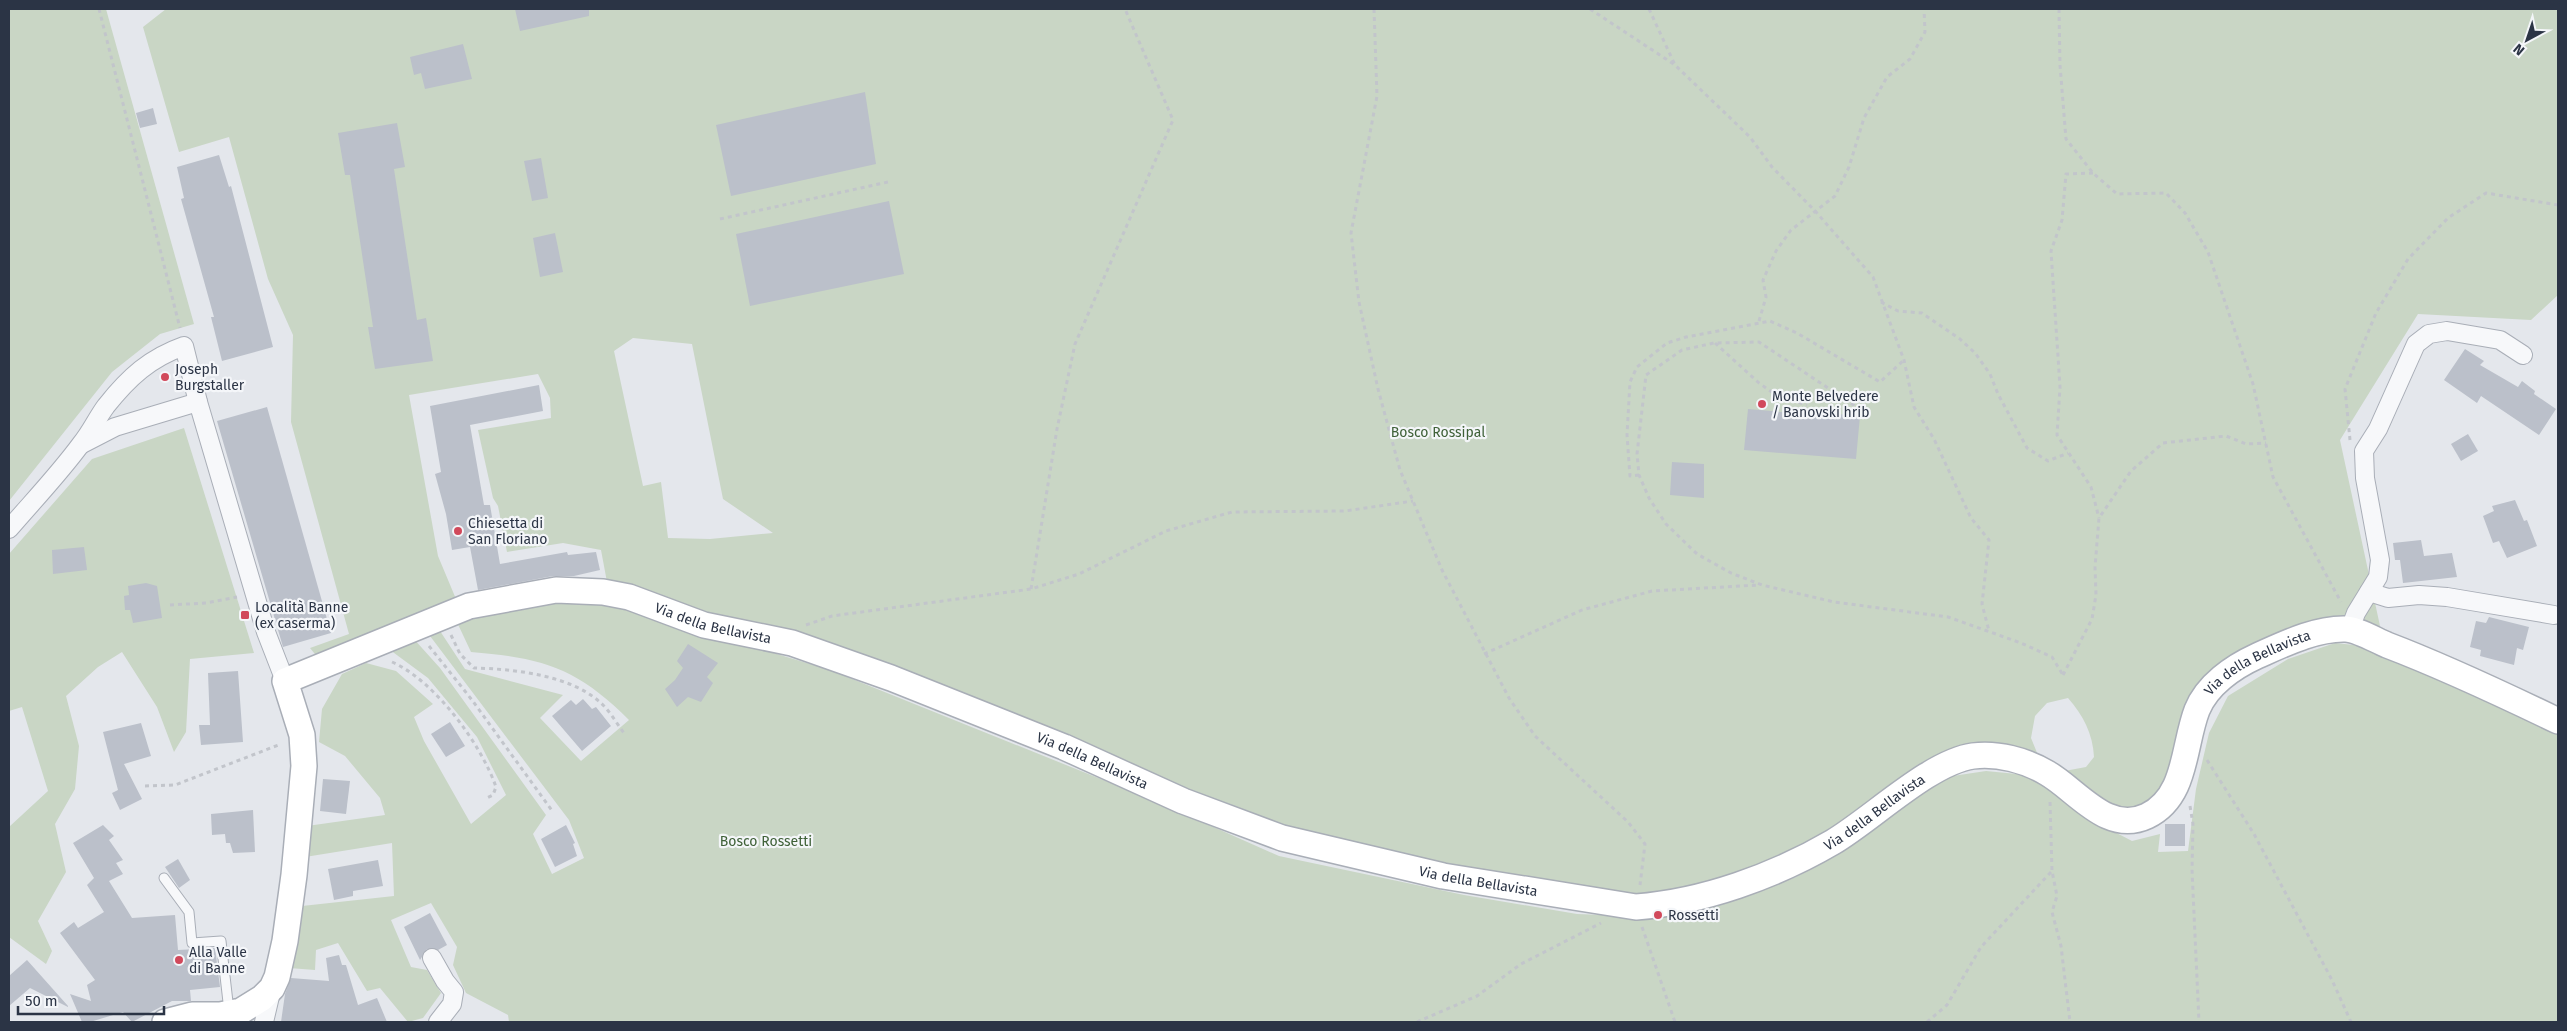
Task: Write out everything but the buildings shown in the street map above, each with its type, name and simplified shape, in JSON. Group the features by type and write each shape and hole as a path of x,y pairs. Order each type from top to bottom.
{"street":[{"path":"2350,629 2368,592 2378,577 2380,560 2365,478 2364,451 2378,429 2416,344 2429,334 2447,331 2500,340 2523,355"},
{"path":"9,529 81,444 106,406 118,393 161,354 184,346 198,402 266,632 285,681 302,735 304,766 294,876 285,942 264,1022"},
{"path":"118,393 117,413 123,425"},
{"path":"81,444 123,425 198,402"},
{"name":"Via della Bellavista","path":"285,681 469,606 556,590 579,590 629,597 704,625 792,643 891,678 1064,747 1192,804 1282,838 1443,876 1636,907 1664,905 1701,895 1749,880 1799,861 1835,841 1931,773 1954,760 1975,756 2003,757 2030,763 2050,774 2098,811 2125,821 2148,815 2167,802 2178,780 2198,708 2205,695 2220,679 2246,661 2272,649 2317,633 2350,629 2433,663 2558,721"},
{"path":"2368,592 2388,598 2419,595 2447,597 2554,615"},
{"path":"432,958 445,981 454,992 452,1004 438,1022"},
{"path":"165,1022 192,1015 229,1019 252,1006 272,988"}],"lane":[{"path":"164,878 189,912 192,943 221,941 229,1019"}],"path":[{"path":"100,9 184,346"},
{"path":"1031,589 1057,429 1075,344 1173,120 1125,9"},
{"path":"1374,9 1377,96 1351,233 1359,302 1378,389 1400,470 1442,570 1484,654 1535,736 1628,822 1645,844 1644,869 1636,907 1674,1022"},
{"path":"1590,9 1675,65 1726,112 1750,137 1772,167 1816,212 1873,276 1904,360 1914,406 1934,439 1971,518 1989,540 1982,604 1989,631"},
{"path":"1650,9 1675,65"},
{"path":"1759,322 1766,297 1763,280 1776,251 1791,230 1835,196 1848,167 1864,118 1887,77 1910,59 1925,32 1924,9"},
{"path":"2059,9 2060,66 2066,139 2093,173 2117,194 2166,193 2185,213 2208,252 2253,384 2273,477 2340,602 2350,629"},
{"path":"1861,410 1759,342 1714,343 1682,350 1646,375 1637,454 1640,475 1648,498 1666,524 1697,554 1731,573 1762,585 1834,602 1948,617 1989,631 2052,657 2063,675 2092,620 2099,518 2091,487 2057,435 2060,379 2051,251 2062,220 2066,174 2093,173"},
{"path":"720,219 888,182"},
{"path":"2350,444 2344,389 2376,314 2408,259 2448,218 2486,192 2558,205"},
{"path":"1881,302 1898,310 1922,313 1960,339 1975,353 1990,374 1998,394 2027,448 2048,461 2068,453"},
{"path":"1640,475 1630,476 1627,452 1630,382 1637,367 1667,343 1686,336 1770,321 1784,326 1880,382 1904,360"},
{"path":"1714,343 1759,383 1776,395 1807,405"},
{"path":"2099,518 2131,471 2163,443 2226,436 2246,444 2266,443"},
{"path":"804,625 832,616 1031,589 1079,574 1166,531 1232,512 1345,511 1413,501"},
{"path":"1484,654 1582,610 1652,591 1762,585"},
{"path":"170,605 206,603 231,599 254,591"},
{"path":"442,617 460,654 474,668 524,671 583,690 603,705 624,733"},
{"path":"414,628 472,700 554,812"},
{"path":"390,660 403,667 423,683 452,713 466,732 492,776 496,787 493,795 486,799"},
{"path":"145,786 175,785 302,735"},
{"path":"2185,755 2205,756 2222,781 2297,914 2332,980 2351,1022"},
{"path":"2050,774 2052,871 2057,896 2052,912 2061,946 2070,1022"},
{"path":"2178,780 2190,803 2193,824 2192,870 2199,1022"},
{"path":"1927,1022 1947,1005 1981,947 2052,871"},
{"path":"1417,1022 1477,996 1521,964 1604,922"}],"green space":[{"path":"9,9 106,9 194,324 160,334 112,372 9,501"},
{"name":"Bosco Rossipal","path":"166,9 2558,9 2558,295 2531,320 2418,314 2340,440 2380,626 2340,620 2221,666 2160,798 2140,810 2114,810 2059,772 2086,767 2094,757 2092,740 2086,725 2068,698 2047,703 2035,716 2031,738 2040,760 1986,746 1814,841 1749,870 1683,889 1625,896 1452,866 1292,834 1000,709 808,635 736,622 607,582 601,550 563,543 507,552 498,506 493,498 478,430 551,418 550,398 538,374 409,395 438,556 456,599 319,659 310,648 349,634 291,422 293,335 268,279 229,137 179,152 143,27","holes":["633,338 692,344 723,499 773,533 710,539 668,538 661,482 643,486 614,351"]},
{"path":"184,428 254,653 190,659 186,732 174,752 157,707 122,652 98,667 66,696 79,746 75,789 55,824 66,872 38,921 52,951 46,964 9,937 9,827 48,791 22,707 9,711 9,554 92,459"},
{"name":"Bosco Rossetti","path":"552,598 616,598 754,647 830,670 1153,800 1279,856 1464,895 1577,914 1629,916 1734,900 1796,877 1849,847 1907,802 1946,777 1986,771 2027,775 2047,782 2107,828 2132,841 2160,834 2158,852 2188,851 2196,789 2209,733 2228,696 2288,659 2335,643 2373,647 2558,729 2558,1022 509,1022 508,1015 466,993 453,965 457,947 431,903 391,920 411,967 427,970 441,993 423,1018 408,1022 380,988 367,991 338,943 316,950 315,970 289,968 302,906 394,896 392,843 305,857 307,826 385,815 380,798 345,756 319,742 322,709 342,674 366,663 396,671 433,704 414,717 424,741 471,824 506,795 477,737 428,678 386,647 413,638 440,668 546,815 533,834 552,874 584,858 569,820 427,632 440,631 465,669 563,695 540,718 581,761 629,720 592,688 558,669 539,662 519,658 471,652 455,618"}],"place":[{"name":"Joseph Burgstaller","path":"165,377"},
{"name":"Monte Belvedere / Banovski hrib","path":"1762,404"},
{"name":"Chiesetta di San Floriano","path":"458,531"},
{"name":"Località Banne (ex caserma)","path":"245,615"},
{"name":"Rossetti","path":"1658,915"},
{"name":"Alla Valle di Banne","path":"179,960"}]}
